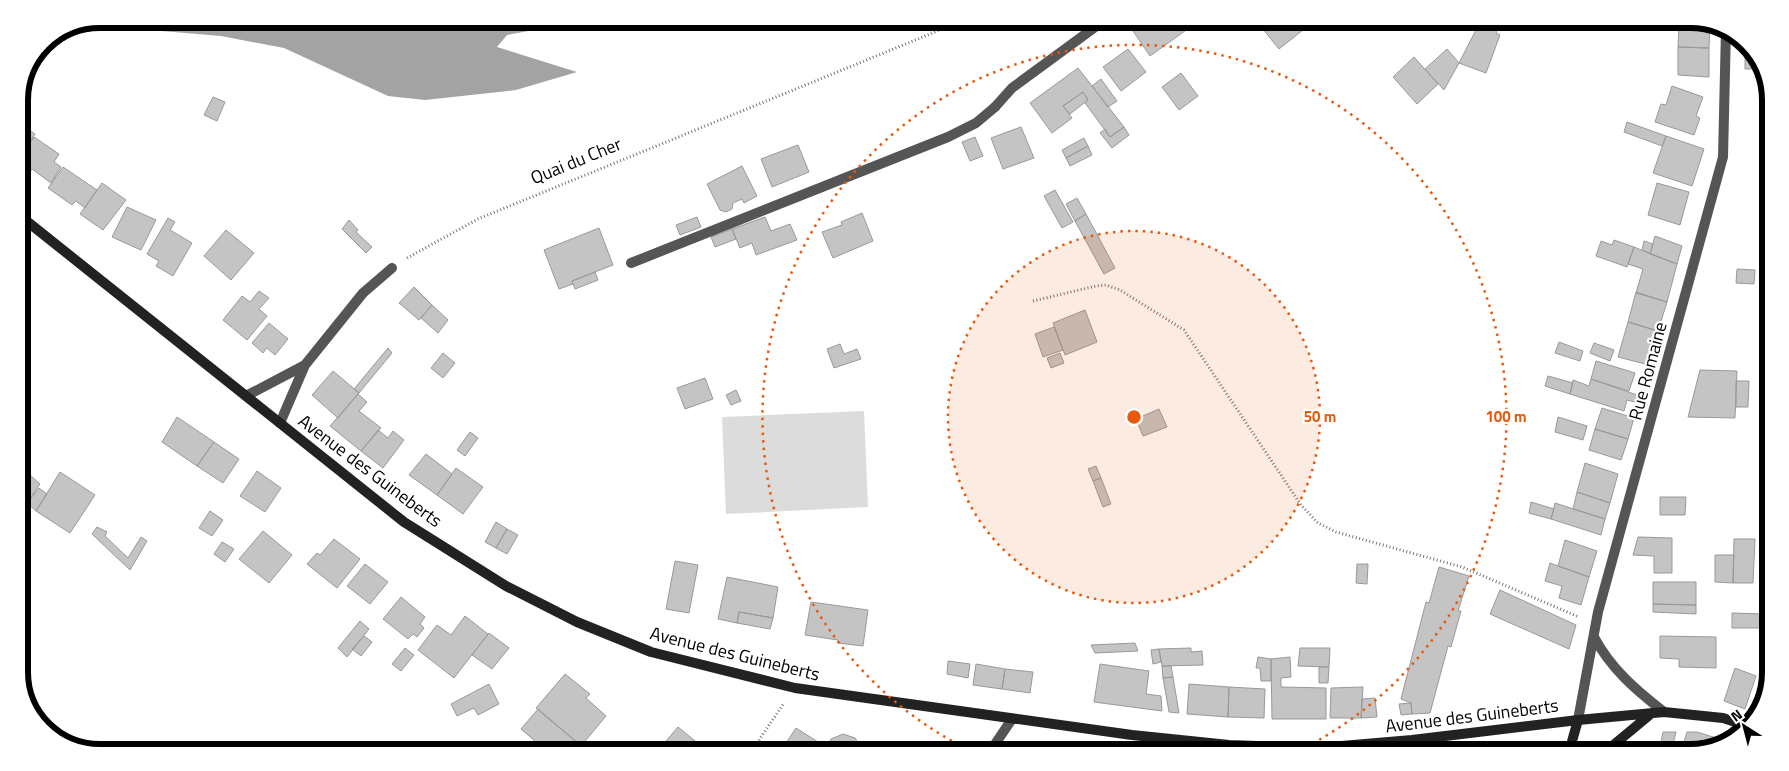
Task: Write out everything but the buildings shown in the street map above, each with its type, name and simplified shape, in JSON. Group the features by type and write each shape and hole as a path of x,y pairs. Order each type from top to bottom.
{"street":[{"path":"631,263 948,137 976,122 996,107 1012,88 1095,27"},
{"name":"Rue Romaine","path":"1578,720 1596,624 1723,157 1726,37"},
{"name":"Avenue des Guineberts","path":"28,222 404,522 506,586 577,622 651,652 795,688 1132,735 1219,744"},
{"path":"280,423 305,365 363,293 392,268"},
{"path":"246,396 305,365"},
{"path":"1594,637 1604,657 1620,675 1664,712"},
{"name":"Avenue des Guineberts","path":"1365,744 1664,712 1723,718 1740,723"},
{"path":"1615,744 1652,713"},
{"path":"995,744 1012,719"},
{"path":"1571,744 1578,720"},
{"path":"1412,740 1430,744"}],"path":[{"name":"Quai du Cher","path":"392,268 416,252 478,219 947,27"},
{"path":"1033,301 1096,286 1106,285 1120,290 1184,330 1301,505 1318,523 1336,532 1462,567 1596,624"},
{"path":"756,744 779,711"}],"shaded area":[{"path":"114,27 542,27 507,35 497,47 577,72 516,90 425,100 388,96 284,48 221,36"},
{"path":"864,411 868,507 726,514 722,417"}]}
